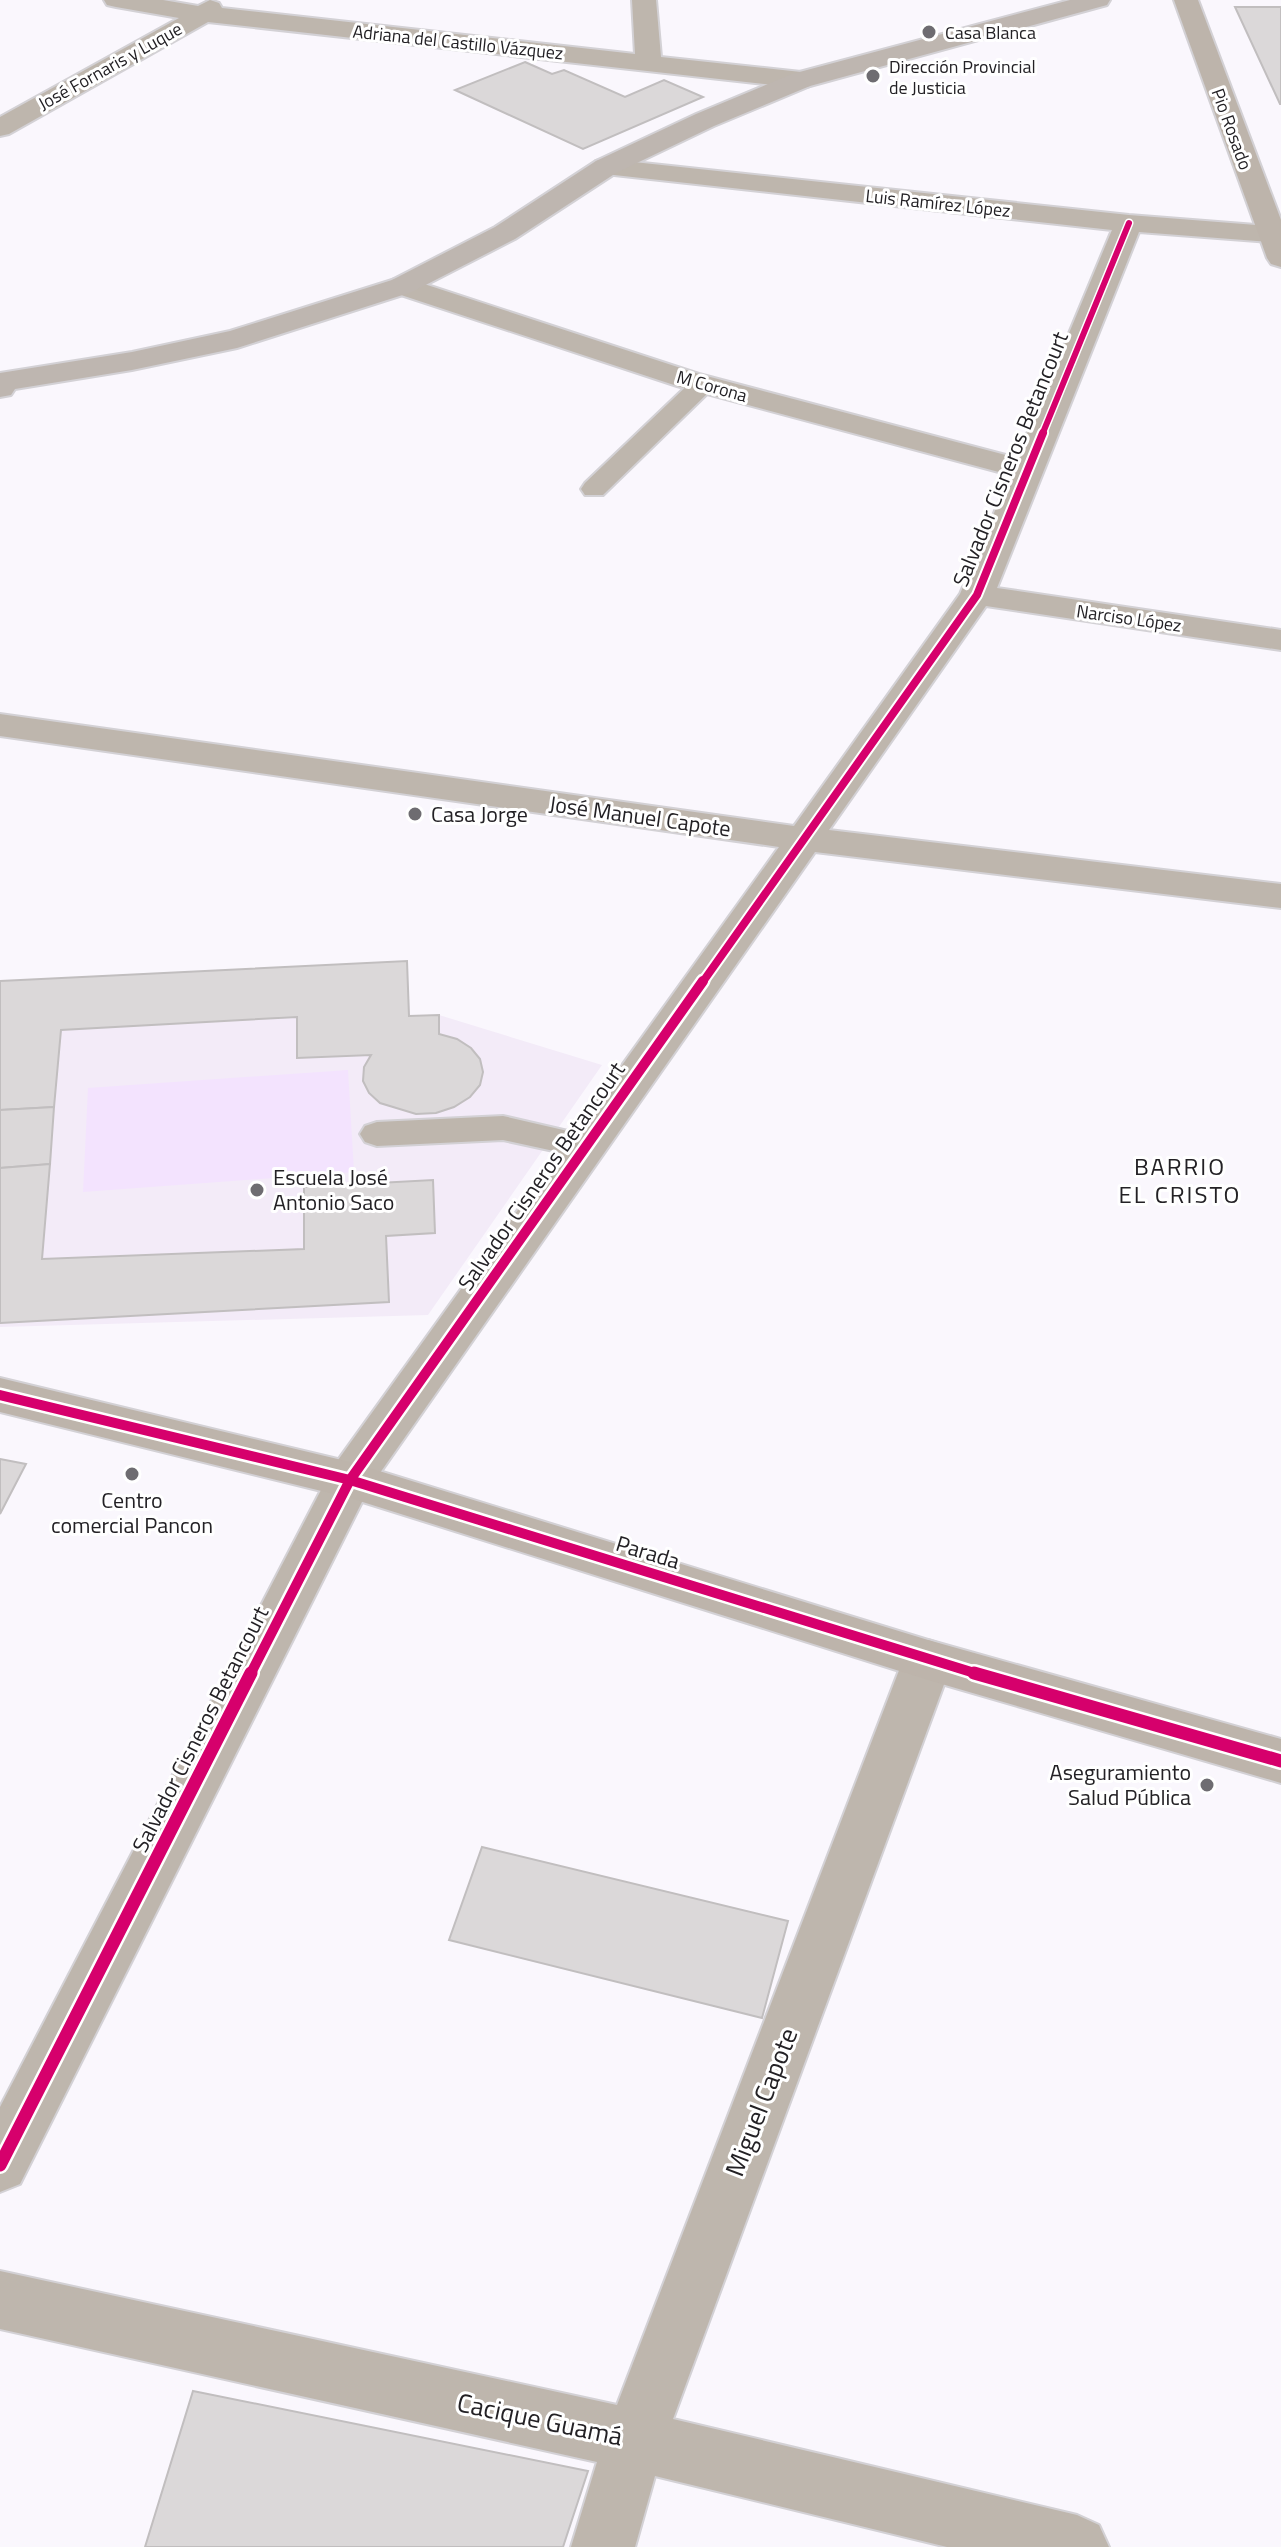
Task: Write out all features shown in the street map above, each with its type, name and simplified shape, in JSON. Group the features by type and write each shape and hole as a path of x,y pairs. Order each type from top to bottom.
{"main road":[{"path":"0,384 237,339 402,286 505,233 606,167 705,120 801,80 1098,0"}],"street":[{"name":"Adriana del Castillo Vázquez","path":"116,0 211,7 801,80"},
{"path":"644,0 648,62"},
{"name":"Pio Rosado","path":"1186,0 1275,245"},
{"name":"José Fornaris y Luque","path":"0,128 211,7"},
{"name":"Luis Ramírez López","path":"606,167 1129,223 1275,245"},
{"name":"Salvador Cisneros Betancourt","path":"0,2165 350,1480 977,595 1129,223"},
{"name":"M Corona","path":"402,286 703,384 1027,470"},
{"name":"Narciso López","path":"977,595 1281,640"},
{"name":"José Manuel Capote","path":"0,725 805,839 1281,896"},
{"name":"Parada","path":"0,1395 350,1480 928,1660 1281,1761"},
{"name":"Miguel Capote","path":"603,2547 634,2440 928,1660"},
{"name":"Cacique Guamá","path":"0,2300 634,2440 1077,2547"}],"lane":[{"path":"594,489 703,384"},
{"path":"377,1134 503,1128 586,1146"}],"shaded area":[{"name":"Escuela José Antonio Saco","path":"407,961 410,1016 439,1015 602,1065 428,1315 0,1327 0,981"},
{"path":"348,1070 354,1172 83,1192 88,1088"}],"building":[{"path":"1235,7 1281,7 1281,104 1280,104"},
{"path":"525,62 552,74 564,70 625,97 664,80 703,97 583,149 455,90"},
{"path":"407,961 409,1016 439,1015 439,1034 457,1039 480,1059 483,1072 480,1085 470,1097 454,1107 436,1113 416,1114 380,1103 369,1093 363,1081 364,1067 371,1055 297,1058 297,1017 61,1030 54,1107 0,1110 0,981"},
{"path":"54,1107 50,1164 0,1168 0,1110"},
{"path":"50,1164 42,1259 304,1249 304,1187 433,1180 435,1233 386,1236 389,1302 0,1323 0,1168"},
{"path":"0,1459 26,1464 0,1514"},
{"path":"482,1847 788,1921 762,2018 449,1940"},
{"path":"193,2391 588,2471 563,2547 145,2547"}],"cycle path":[{"path":"0,2165 350,1480 977,595 1129,223"},
{"path":"0,1395 350,1480 928,1660 1281,1761"}],"place":[{"name":"Casa Blanca","path":"929,32"},
{"name":"Dirección Provincial de Justicia","path":"873,76"},
{"name":"Casa Jorge","path":"415,814"},
{"name":"Escuela José Antonio Saco","path":"257,1190"},
{"name":"Centro comercial Pancon","path":"132,1474"},
{"name":"Aseguramiento Salud Pública","path":"1207,1785"}],"district":[{"name":"BARRIO EL CRISTO","path":"1180,1180"}]}
